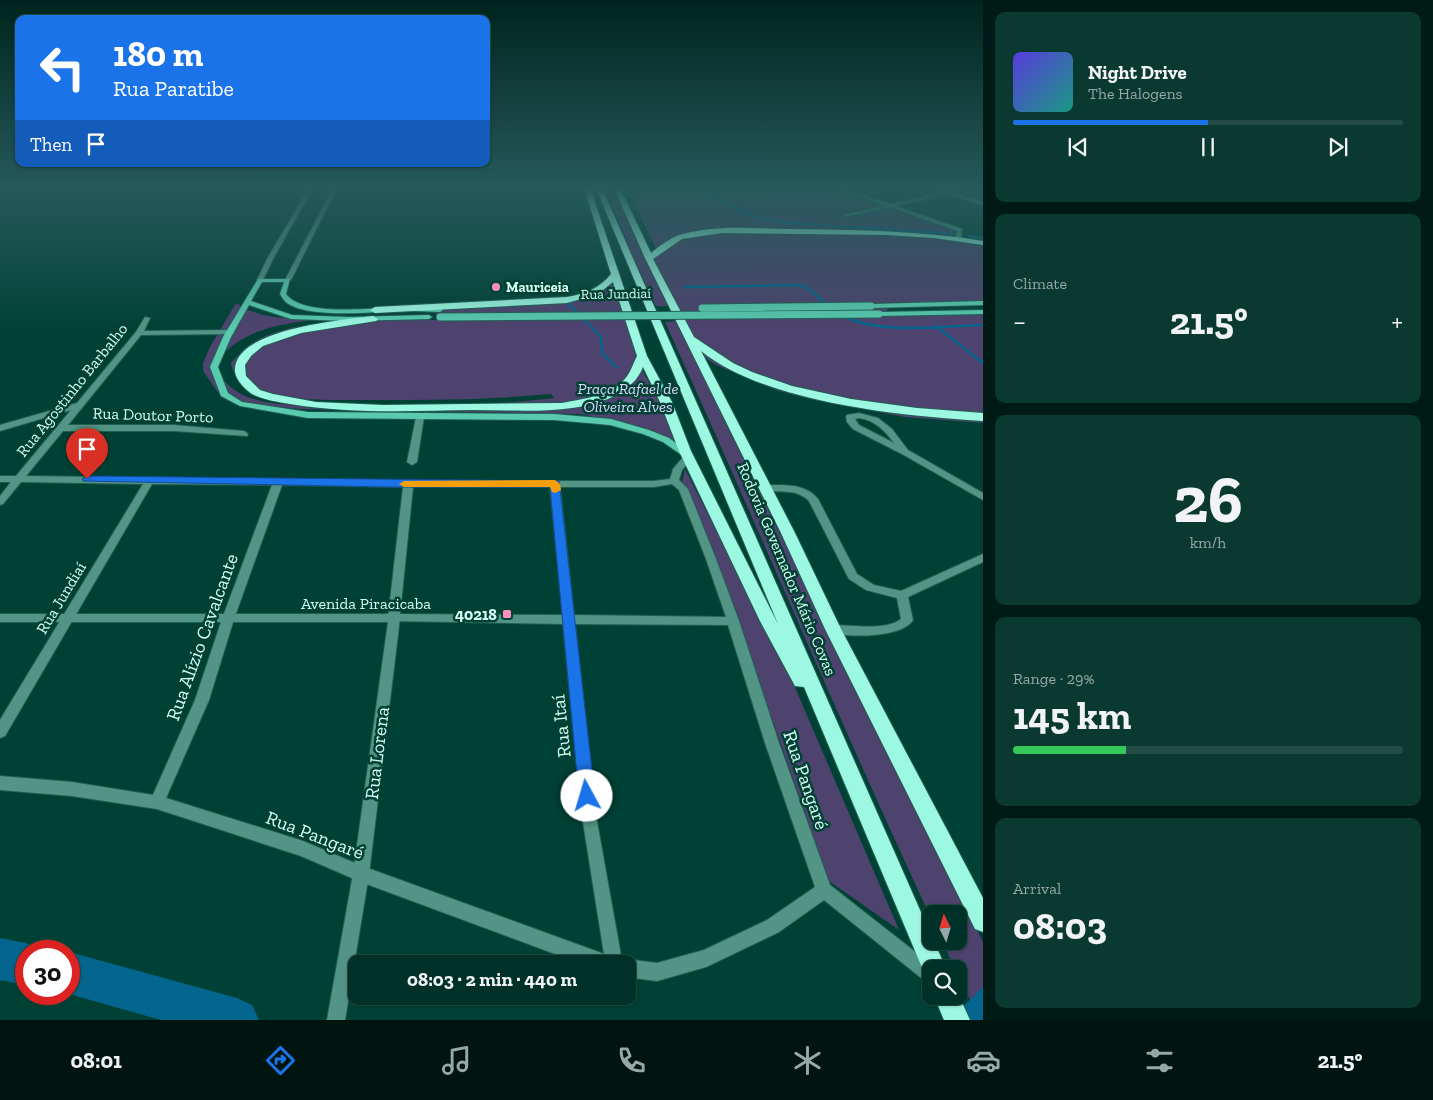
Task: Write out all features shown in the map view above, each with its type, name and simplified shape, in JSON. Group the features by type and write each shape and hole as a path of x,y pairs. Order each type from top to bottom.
{"highway":[{"path":"603,236 631,328 642,356 666,402 687,455 768,621 838,746"},
{"name":"Rodovia Governador Mário Covas","path":"619,236 930,960"},
{"name":"Rodovia Governador Mário Covas","path":"639,236 833,629 983,921"},
{"path":"649,258 677,239 693,236"},
{"path":"898,236 958,239 983,243"},
{"path":"616,274 610,283 596,292 567,300 374,314 296,331 256,348 240,364 241,377 256,392 271,398 316,405 383,408 562,406 594,400 627,384 635,373 642,356"},
{"path":"688,335 725,364 754,378 782,387 881,406 983,417"},
{"path":"950,1005 956,1020"}],"main road":[{"path":"288,280 260,280 219,352 214,367 224,394 240,404 308,415 554,417 611,422 666,440 687,455"},
{"name":"Rua Jundiaí","path":"288,280 282,292 283,297 291,303 322,310 374,314 983,303"},
{"path":"248,302 291,317 374,314"},
{"name":"Rua Jundiaí","path":"440,313 879,314 983,312"}],"street":[{"path":"260,280 283,236"},
{"name":"Rua Jundiaí","path":"288,280 311,236"},
{"name":"Rua Agostinho Barbalho","path":"0,502 139,333 147,318"},
{"path":"139,333 231,332"},
{"path":"0,428 79,405"},
{"path":"905,452 881,422 865,416 850,417 856,427 905,452 983,497"},
{"path":"412,462 420,417"},
{"name":"Rua Doutor Porto","path":"61,428 174,428 244,434"},
{"path":"0,479 408,484 654,484 674,481 678,469 687,455"},
{"name":"Rua Jundiaí","path":"0,732 149,480"},
{"name":"Rua Pangaré","path":"674,481 683,489 686,495 733,621 772,744 824,890"},
{"name":"Rua Alízio Cavalcante","path":"157,802 202,700 228,619 278,482"},
{"name":"Rua Lorena","path":"337,1016 361,874 394,618 408,484"},
{"name":"Rua Itaí","path":"555,484 589,816 612,955"},
{"path":"765,488 791,488 808,493 814,499 853,576 864,585 879,591 902,595 983,558"},
{"path":"833,629 876,630 902,626 907,620 902,595"},
{"name":"Avenida Piracicaba","path":"0,618 394,618 733,621"},
{"name":"Rua Pangaré","path":"0,782 72,789 157,802 303,849 361,874 582,955"},
{"path":"636,969 658,972 706,958 773,926 824,890 922,968"}],"green space":[{"path":"624,236 637,236 670,306 656,306"},
{"path":"650,236 677,236 656,249"},
{"path":"691,236 913,236 983,243 983,302 888,307 886,313 983,310 983,423 905,417 819,401 779,391 716,365 697,352 649,258 669,242"},
{"name":"Praça Rafael de Oliveira Alves","path":"618,280 644,344 635,356 685,451 624,423 580,414 300,409 245,403 219,394 203,371 203,363 210,347 236,303 246,309 266,316 320,319 282,325 260,331 236,343 222,356 218,363 218,371 223,379 237,391 253,399 275,404 296,405 400,406 477,404 554,398 551,394 435,400 291,398 251,389 238,378 233,371 231,363 254,342 294,327 342,321 436,320 436,306 572,300"},
{"path":"676,321 964,905 925,905 863,770 665,322"},
{"path":"685,469 794,685 899,930 829,881 740,628 682,482"},
{"path":"968,912 983,942 983,1020 979,1020 967,994 967,960 951,960 946,950 968,950"}],"water":[{"path":"983,987 983,1020 949,1020 964,1005 967,1005 967,1003"}],"waterway":[{"path":"969,236 983,238"},
{"path":"685,287 801,285 838,314 860,323 895,328 937,327"},
{"path":"568,303 601,337 602,353 616,367"},
{"path":"937,327 983,325"},
{"path":"937,327 983,363"},
{"path":"0,959 15,962"},
{"path":"80,976 237,1020"}],"slow traffic":[{"path":"404,484 555,484 555,490"}],"place":[{"name":"Mauriceia","path":"496,287"},
{"name":"40218","path":"507,614"}],"route":[{"path":"87,479 390,484 555,484 587,796"}]}
